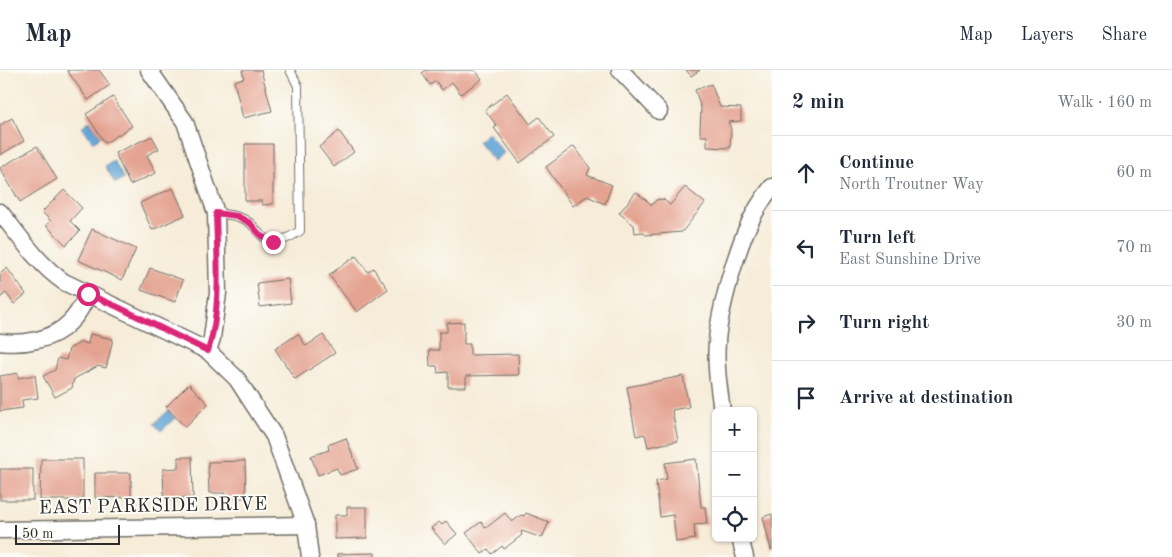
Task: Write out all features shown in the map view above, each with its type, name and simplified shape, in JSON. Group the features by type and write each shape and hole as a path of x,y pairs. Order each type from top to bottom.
{"street":[{"path":"149,70 185,122 216,213 218,292 212,338 208,351"},
{"path":"620,70 659,111"},
{"path":"721,407 717,374 717,342 720,314 745,230 754,212 772,188"},
{"path":"0,212 51,273 88,294 208,351 237,379 274,436 306,525 310,557"},
{"path":"0,342 33,341 51,335 69,324 88,294"},
{"name":"EAST PARKSIDE DRIVE","path":"0,530 306,525"},
{"path":"741,542 745,557"}],"lane":[{"path":"216,213 237,216 250,223 261,236 273,242 285,240 300,231 298,86 290,70"}],"water":[{"path":"89,121 101,136 93,142 82,127"},
{"path":"488,133 504,153 494,161 478,141"},
{"path":"114,161 124,179 115,183 105,166"},
{"path":"168,411 175,418 161,431 154,424"}],"building":[{"path":"67,70 99,70 110,85 88,100"},
{"path":"242,70 261,70 272,111 243,118 234,81 244,78"},
{"path":"426,70 475,70 482,79 461,94 452,82 442,90 436,81 430,85 422,73"},
{"path":"686,70 700,70 691,76"},
{"path":"711,84 720,107 741,108 741,121 728,122 731,129 730,148 707,147 707,136 701,136 701,108 695,90"},
{"path":"507,93 530,124 539,117 554,137 520,163 494,128 497,126 485,110"},
{"path":"113,97 132,126 105,143 86,114"},
{"path":"12,118 24,141 0,155 0,125"},
{"path":"339,131 354,152 334,167 319,147"},
{"path":"152,136 159,149 147,155 156,173 130,185 115,153"},
{"path":"245,144 273,144 273,204 262,205 262,201 245,201"},
{"path":"37,146 57,179 20,202 0,168"},
{"path":"574,146 590,168 587,175 612,185 605,204 587,196 573,206 546,167"},
{"path":"685,187 705,203 682,232 646,235 642,232 635,233 634,225 619,213 636,192 652,205 656,200 663,199 670,205"},
{"path":"173,188 185,215 152,230 140,203"},
{"path":"64,190 82,208 70,221 80,231 66,245 46,225 51,221 42,212"},
{"path":"92,229 136,249 122,280 78,260"},
{"path":"356,256 368,272 373,268 388,289 357,312 329,275"},
{"path":"7,268 26,294 14,304 6,293 0,298 0,274"},
{"path":"150,268 183,280 175,302 141,290"},
{"path":"288,279 291,303 260,307 257,283"},
{"path":"464,322 464,344 470,344 470,355 518,354 519,375 466,376 466,387 448,387 448,372 438,373 437,366 430,366 429,350 439,350 439,332 447,332 447,323"},
{"path":"90,334 113,339 106,368 98,366 74,379 72,388 55,397 43,376 55,370 58,358 66,360 69,349 81,342 88,344"},
{"path":"298,334 306,346 323,335 335,353 295,379 275,349"},
{"path":"18,373 18,378 35,375 38,398 22,400 23,408 0,411 0,376"},
{"path":"683,376 689,407 672,410 678,441 648,447 645,434 636,436 627,387"},
{"path":"189,384 208,404 185,427 166,407"},
{"path":"346,438 358,469 340,475 337,468 318,475 311,456 329,450 328,445"},
{"path":"178,457 192,457 193,498 164,498 163,469 178,468"},
{"path":"41,459 83,459 83,500 40,500"},
{"path":"696,459 701,507 705,507 707,524 694,525 695,539 676,542 673,515 660,517 656,481 667,479 665,463"},
{"path":"245,461 246,498 225,498 225,493 209,493 208,462"},
{"path":"0,469 33,469 33,500 0,500"},
{"path":"95,473 131,473 131,497 95,498"},
{"path":"347,507 367,507 367,538 335,539 335,515 347,515"},
{"path":"505,513 512,522 526,513 549,522 542,538 522,531 522,535 504,549 502,546 492,554 488,549 482,554 466,533 481,522 486,528"},
{"path":"772,514 772,550 771,550 763,517"},
{"path":"446,521 457,534 445,544 431,528 439,522 442,525"},
{"path":"375,553 375,557 337,557 337,554"}],"route":[{"path":"88,294 208,351 212,338 218,292 216,213 237,216 250,223 261,236 273,242"}]}
